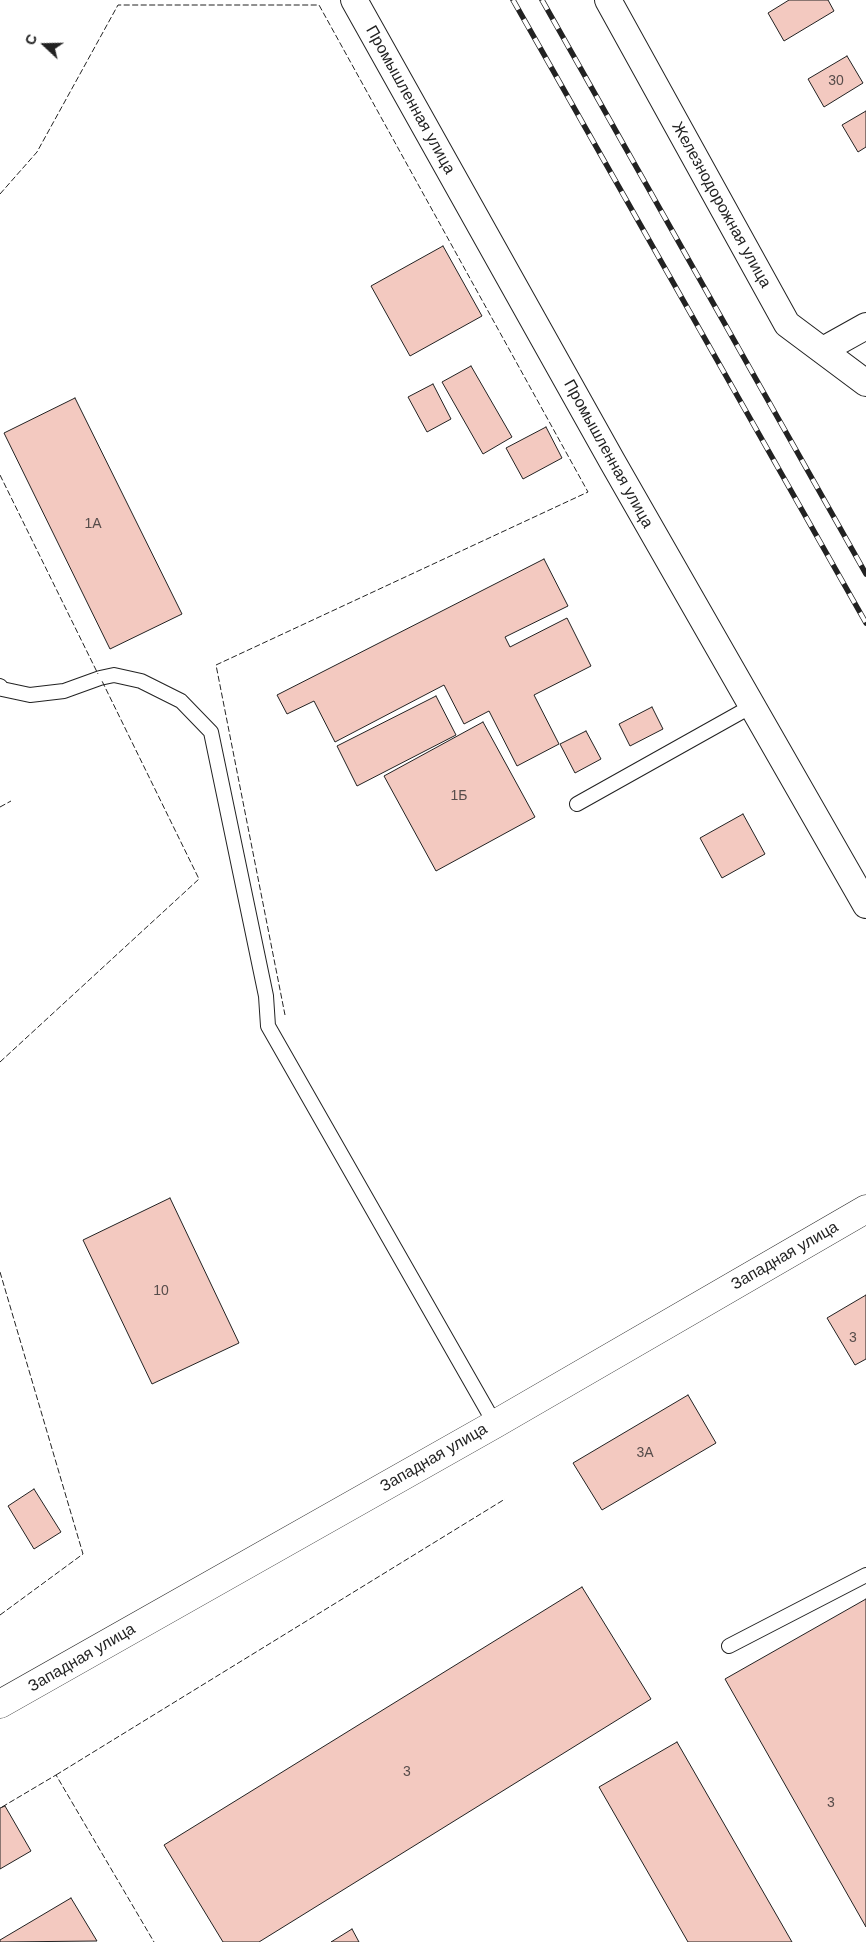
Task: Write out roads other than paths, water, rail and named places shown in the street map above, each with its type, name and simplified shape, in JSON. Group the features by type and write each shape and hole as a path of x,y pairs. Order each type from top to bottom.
{"main road":[{"name":"Западная улица","path":"0,1704 495,1424 866,1209"}],"street":[{"name":"Промышленная улица","path":"354,0 617,470 866,905"},
{"name":"Железнодорожная улица","path":"608,0 787,324 866,383"},
{"path":"823,350 866,326"}],"lane":[{"path":"0,686 2,689 30,695 64,691 114,675 141,681 181,701 212,732 266,996 268,1026 495,1424"},
{"path":"577,804 752,706"},
{"path":"729,1646 866,1575"}],"railway":[{"path":"513,0 866,623"},
{"path":"542,0 866,574"}]}
